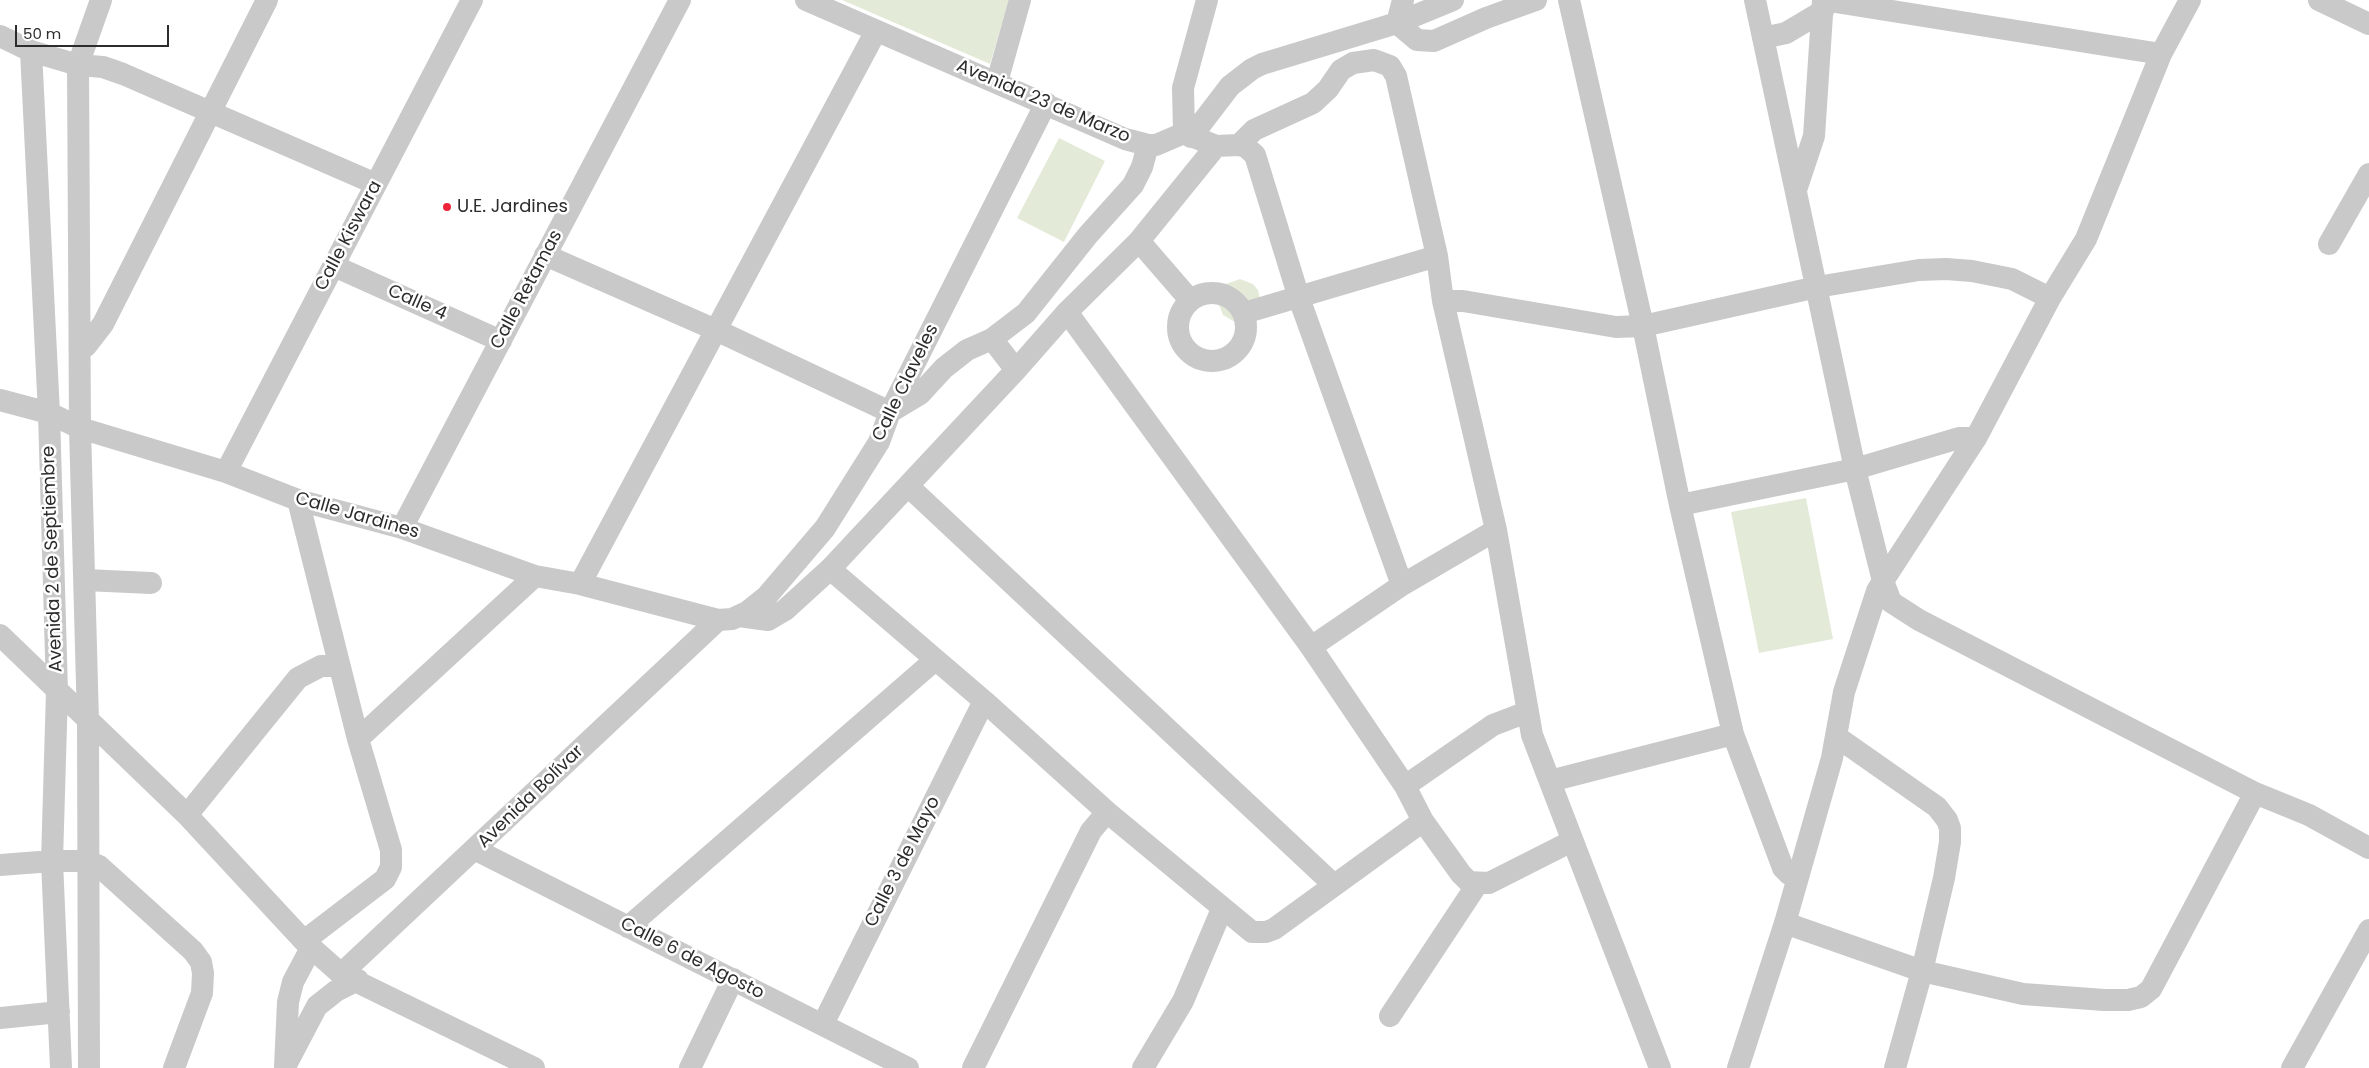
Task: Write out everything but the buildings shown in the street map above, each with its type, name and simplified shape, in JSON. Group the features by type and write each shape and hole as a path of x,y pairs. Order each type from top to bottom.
{"street":[{"path":"89,1068 88,721 80,428 78,65 101,0"},
{"path":"81,346 86,346 102,324 267,0"},
{"name":"Calle Kiswara","path":"226,472 472,0"},
{"name":"Calle Retamas","path":"402,528 680,0"},
{"name":"Avenida 23 de Marzo","path":"806,0 1125,139 1148,145 1156,145 1188,135"},
{"path":"997,82 1020,0"},
{"path":"1188,135 1183,88 1207,0"},
{"path":"1397,23 1403,0"},
{"path":"1188,135 1230,86 1252,69 1262,64 1397,23 1453,0"},
{"path":"1397,23 1417,40 1434,41 1486,18 1536,0"},
{"path":"1569,0 1643,326 1680,505 1733,734 1783,868 1797,878"},
{"path":"1755,0 1855,469 1883,581 1891,602 1919,620 2255,793 2309,815 2369,848"},
{"path":"1738,1068 1785,923 1837,737 1844,692 1877,591 1976,438 2050,298 2086,239 2161,54 2190,0"},
{"path":"2325,1 2369,24"},
{"path":"1763,38 1786,33 1823,4 2161,54"},
{"path":"1796,190 1814,136 1823,4"},
{"path":"580,584 876,31"},
{"path":"0,36 30,51 78,65 102,67 123,74 376,184"},
{"name":"Avenida 2 de Septiembre","path":"30,51 48,413 57,691 52,861 60,1068"},
{"path":"1238,145 1254,130 1313,103 1328,89 1341,70 1353,62 1374,60 1390,66 1396,76 1437,256 1443,302 1496,530 1532,735 1660,1068"},
{"name":"Calle Claveles","path":"729,618 747,612 767,596 824,528 878,442 890,412 1046,103"},
{"path":"1188,135 1216,146 1238,145 1246,147 1255,155 1299,298 1402,585"},
{"path":"545,255 716,330 890,412 920,394 944,368 967,350 992,339 1026,313 1088,235 1134,185 1142,167 1148,145"},
{"name":"Calle Jardines","path":"0,400 48,413 80,428 226,472 298,500 402,528 535,576 580,584 729,618 768,620 785,610 830,569 1016,370 1067,312 1139,241 1216,146"},
{"path":"2329,244 2369,174"},
{"path":"1139,241 1190,300"},
{"path":"1244,313 1437,256"},
{"name":"Calle 4","path":"334,266 500,340"},
{"path":"1443,302 1463,301 1616,327 1643,326 1817,287 1919,270 1946,269 1972,271 2012,279 2050,298"},
{"path":"1220,293 1230,297 1244,313 1247,323 1246,335 1242,346 1223,360 1211,362 1199,359 1189,353 1180,338 1178,320 1182,309 1190,300 1199,295 1220,293"},
{"path":"1067,312 1311,647 1405,786 1423,821 1461,874 1469,882 1489,883 1572,841"},
{"path":"992,339 1016,370"},
{"path":"1680,505 1855,469 1959,438 1976,438"},
{"path":"908,486 1334,885"},
{"path":"285,1067 288,1002 293,982 308,945 385,879 391,867 391,850 358,739 298,500"},
{"path":"1311,647 1402,585 1496,530"},
{"path":"830,569 984,701 1107,812 1222,910 1252,932 1266,932 1423,821"},
{"path":"358,739 535,576"},
{"path":"84,580 151,583"},
{"name":"Avenida Bolívar","path":"285,1067 317,1006 350,977 400,917 476,850 729,618"},
{"path":"0,635 187,815 308,945 350,977 534,1068"},
{"path":"628,927 935,660"},
{"path":"187,815 298,678 321,666 339,666"},
{"name":"Calle 3 de Mayo","path":"823,1024 984,701"},
{"path":"1405,786 1494,725 1527,712"},
{"path":"1550,781 1733,734"},
{"path":"1837,737 1937,807 1947,820 1951,835 1922,971 1895,1068"},
{"path":"1785,923 1922,971 2023,994 2104,1000 2128,1000 2142,997 2151,988 2255,793"},
{"path":"973,1068 1091,831 1107,812"},
{"name":"Calle 6 de Agosto","path":"476,850 908,1068"},
{"path":"0,865 52,861 87,861 108,872 193,951 201,962 203,973 202,993 174,1068"},
{"path":"1390,1016 1478,883"},
{"path":"1143,1068 1183,1001 1222,910"},
{"path":"2292,1068 2369,930"},
{"path":"690,1068 732,979"},
{"path":"0,1018 59,1012"}],"green space":[{"path":"842,0 1009,0 990,64"},
{"path":"1059,138 1105,161 1064,242 1017,218"},
{"path":"1240,279 1253,284 1258,290 1261,303 1242,322 1235,322 1223,315 1218,302 1221,289 1226,284"},
{"path":"1806,498 1833,639 1759,653 1731,512"}],"place":[{"name":"U.E. Jardines","path":"447,207"}]}
